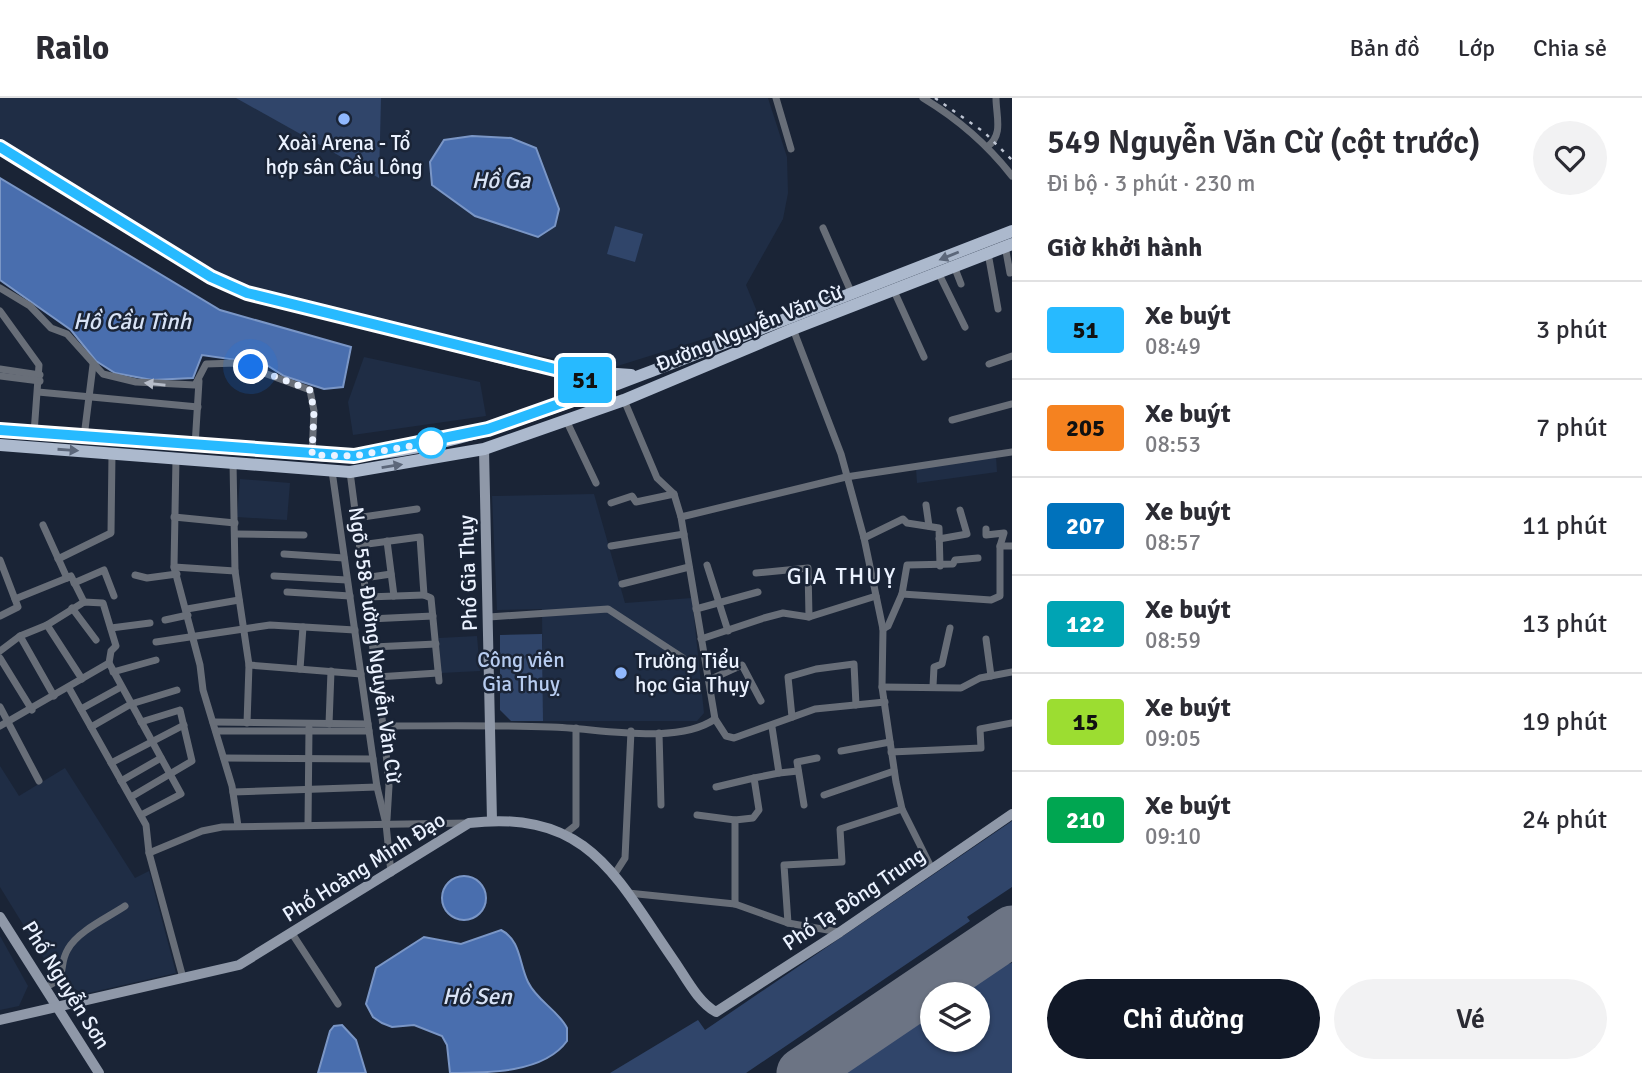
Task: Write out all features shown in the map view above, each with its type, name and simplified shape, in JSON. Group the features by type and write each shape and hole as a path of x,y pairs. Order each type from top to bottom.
{"main road":[{"name":"Đường Nguyễn Văn Cừ","path":"0,430 354,456 455,438 639,376 1012,231"},
{"name":"Đường Nguyễn Văn Cừ","path":"0,445 350,472 484,449 567,422 793,329 1008,245"},
{"path":"559,370 639,376"}],"street":[{"path":"776,98 791,149"},
{"path":"923,98 957,120 987,147 1012,176"},
{"path":"987,147 994,142 998,131 996,98"},
{"path":"0,147 211,277 247,293 559,370 604,388 618,402 657,478 674,494 681,517 715,719 726,736 734,738 772,727 815,709 885,702"},
{"path":"823,228 852,294"},
{"path":"1008,245 1010,273"},
{"path":"988,253 998,309"},
{"path":"954,266 961,284"},
{"path":"938,272 965,327"},
{"path":"0,288 30,306 51,328 67,334 103,374 136,382 186,386 195,385 206,364 237,363 310,390 314,411 312,455"},
{"path":"894,291 924,357"},
{"path":"0,311 36,358 40,378 34,433"},
{"path":"793,329 841,454 864,538 883,629 882,687 894,771 902,809 932,869"},
{"path":"989,364 1012,356"},
{"path":"84,437 93,364"},
{"path":"0,369 40,378"},
{"path":"0,376 40,378"},
{"path":"195,446 199,380"},
{"path":"38,392 198,407"},
{"path":"952,420 1012,404"},
{"path":"567,422 596,483"},
{"name":"Phố Gia Thụy","path":"484,449 492,821"},
{"path":"681,517 846,478 1012,452"},
{"path":"58,559 111,533 112,454"},
{"path":"176,458 176,570 233,792 238,826"},
{"path":"233,462 235,571 249,665 247,723"},
{"name":"Ngõ 558 Đường Nguyễn Văn Cừ","path":"332,471 377,787 386,824"},
{"path":"350,472 383,726 389,786 386,824 391,874"},
{"path":"611,503 632,496 636,502 674,494"},
{"path":"926,505 929,526"},
{"path":"356,518 417,509"},
{"path":"939,539 967,534 960,510"},
{"path":"174,517 235,523"},
{"path":"864,538 903,519 907,523 939,528 940,566"},
{"path":"43,525 58,559 84,602"},
{"path":"902,594 991,600 1000,596 1000,546 1004,533 986,535 986,529"},
{"path":"235,534 304,535"},
{"path":"611,546 684,534"},
{"path":"360,545 420,537 424,594"},
{"path":"387,541 394,596"},
{"path":"1000,546 1012,546"},
{"path":"284,554 344,558"},
{"path":"883,629 888,626 902,594 907,565 940,566 953,564 955,560 978,558"},
{"path":"0,616 18,607 1,564"},
{"path":"708,565 728,631"},
{"path":"622,584 689,567"},
{"path":"756,573 808,568 809,617"},
{"path":"15,599 104,570 114,596"},
{"path":"135,575 176,570 235,571"},
{"path":"364,579 391,574"},
{"path":"274,576 347,580"},
{"path":"286,592 350,596"},
{"path":"696,609 758,592"},
{"path":"366,597 424,594 432,598 439,681"},
{"path":"701,639 783,613 809,617 876,596"},
{"path":"164,620 239,600"},
{"path":"0,651 20,636 47,625 84,602 103,603 116,646 111,651 109,663 181,794 141,815"},
{"path":"72,608 96,640"},
{"path":"489,617 608,609 684,658"},
{"path":"369,619 433,616"},
{"path":"111,628 150,623"},
{"path":"47,625 82,679"},
{"path":"156,642 270,625 355,630"},
{"path":"300,669 303,627"},
{"path":"933,686 934,667 942,664 950,628"},
{"path":"20,636 54,696"},
{"path":"986,639 992,676"},
{"path":"373,647 436,643"},
{"path":"0,657 32,710"},
{"path":"113,672 156,660"},
{"path":"0,726 32,710 109,663"},
{"path":"792,717 788,677 816,669 854,664 856,705"},
{"path":"249,665 361,674"},
{"path":"709,680 742,665 761,701"},
{"path":"329,724 331,671"},
{"path":"882,687 961,688 1012,671"},
{"path":"377,677 438,673"},
{"path":"81,709 121,687"},
{"path":"69,688 146,825 149,853 183,978"},
{"path":"91,727 131,704 177,690"},
{"path":"0,708 40,781"},
{"path":"131,797 192,761 180,710 141,722"},
{"path":"383,726 576,728 659,733 701,728 715,719"},
{"path":"213,722 369,728"},
{"path":"891,752 981,748 980,729 1012,723"},
{"path":"216,731 329,724 369,728"},
{"path":"111,763 184,725"},
{"path":"308,825 309,727"},
{"path":"772,727 779,773"},
{"path":"566,833 576,825 576,728"},
{"path":"614,875 625,858 631,731"},
{"path":"659,733 661,805"},
{"path":"841,751 890,742"},
{"path":"121,781 161,758"},
{"path":"224,758 373,759"},
{"path":"804,805 797,762 817,758"},
{"path":"716,787 798,771"},
{"path":"824,795 894,771"},
{"path":"697,815 735,820 754,818 759,810 754,778"},
{"path":"233,792 377,787"},
{"path":"788,923 784,865 842,862 840,828 902,809"},
{"name":"Phố Tạ Đông Trung","path":"716,1012 841,932 1012,814"},
{"path":"735,820 735,904"},
{"name":"Phố Hoàng Minh Đạo","path":"0,1020 239,965 293,935 469,823 492,821 523,821 566,833 587,847 614,875 698,994 716,1012"},
{"path":"149,853 202,831 238,826 469,823"},
{"path":"627,893 735,904 788,923 841,932"},
{"path":"43,988 53,984 62,974 70,946 125,906"},
{"name":"Phố Nguyễn Sơn","path":"0,917 55,1008 99,1073"},
{"path":"293,935 338,1004"}],"shaded area":[{"path":"0,98 768,98 787,157 788,193 783,219 746,285 761,321 608,369 242,296 0,145"},
{"path":"364,357 480,382 486,416 353,435 348,402"},
{"path":"996,456 997,472 917,483 916,469"},
{"path":"240,479 290,483 287,520 237,517"},
{"path":"594,494 625,603 692,598 704,713 697,721 543,721 542,609 497,610 492,496"},
{"path":"477,636 480,671 441,673 439,638"},
{"path":"0,766 19,796 65,768 135,878 149,871 176,973 84,994 56,978 0,887"},
{"path":"0,936 28,986 19,1006 0,1010"}],"green space":[{"path":"236,98 381,98 379,178"},
{"path":"615,226 643,234 635,262 607,254"},
{"name":"Công viên Gia Thuỵ","path":"542,634 543,721 511,721 500,710 500,635"},
{"path":"1012,821 1012,887 967,917 970,921 746,1073 610,1073 698,1020 705,1030"},
{"path":"1012,963 1012,1073 842,1073 920,1021 920,1052 990,1052 990,982 977,982 1002,965"}],"water":[{"name":"Hồ Ga","path":"472,136 511,138 536,148 559,209 555,226 538,237 475,216 432,185 430,162 444,140"},
{"name":"Hồ Cầu Tình","path":"0,178 220,310 351,347 343,387 324,389 284,376 265,364 202,355 193,378 152,380 115,373 96,361 71,330 0,280"},
{"path":"464,876 480,882 486,898 480,914 464,920 448,914 442,898 448,882"},
{"name":"Hồ Sen","path":"501,930 508,934 516,946 532,989 567,1028 567,1041 557,1052 530,1065 514,1069 450,1073 447,1045 442,1036 414,1025 392,1027 373,1017 366,1004 376,968 424,937 461,944"},
{"path":"342,1025 356,1040 366,1073 318,1073 330,1031 334,1026"}],"taxiway":[{"path":"980,953 1012,944"}],"runway":[{"path":"802,1073 1012,931"}],"railway":[{"path":"935,98 984,132 1012,160"}],"bus line":[{"name":"51","path":"0,147 229,286 247,293 521,363 559,370 604,388 561,405 455,438 354,456 0,430"}],"place":[{"name":"Xoài Arena - Tổ hợp sân Cầu Lông","path":"344,119"},
{"name":"Trường Tiểu học Gia Thụy","path":"621,673"}],"district":[{"name":"GIA THUỴ","path":"842,576"}],"route":[{"path":"251,367 310,390 314,411 312,455 354,456 438,441 431,443"}]}
